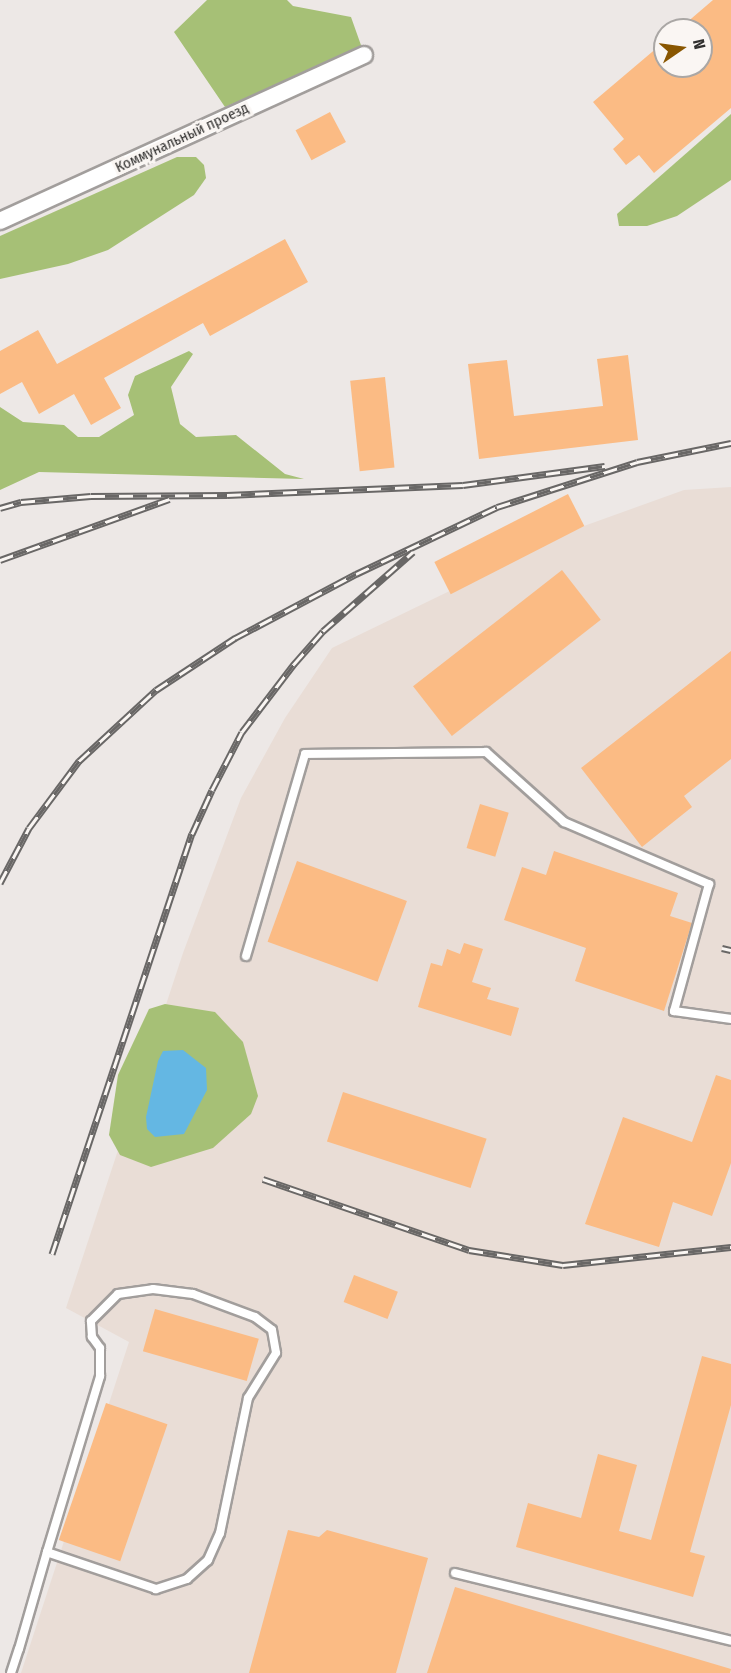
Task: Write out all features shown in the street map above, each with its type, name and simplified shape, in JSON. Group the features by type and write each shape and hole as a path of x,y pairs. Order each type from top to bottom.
{"street":[{"name":"Коммунальный проезд","path":"0,221 364,55"}],"lane":[{"path":"246,956 305,754 486,752 564,822 709,884 674,1011 731,1019"},
{"path":"11,1673 47,1552 100,1376 100,1348 92,1337 91,1321 118,1294 153,1289 193,1294 255,1317 272,1330 276,1353 248,1398 220,1533 208,1560 186,1579 156,1589 47,1552"},
{"path":"455,1573 731,1641"}],"shaded area":[{"path":"731,487 731,1673 21,1673 129,1342 66,1308 183,953 241,798 285,718 332,648 584,526 684,490"}],"green space":[{"path":"207,0 287,0 293,6 351,17 362,48 225,107 174,32"},
{"path":"731,114 731,180 677,216 647,226 619,226 617,214"},
{"path":"177,157 196,157 204,165 206,178 194,195 108,250 68,264 0,279 0,236"},
{"path":"189,351 193,354 171,387 180,424 196,437 236,435 285,474 304,479 39,472 0,490 0,407 23,422 64,425 78,437 99,437 134,415 128,395 135,376"},
{"path":"165,1004 215,1012 243,1042 258,1096 251,1114 213,1148 151,1167 120,1155 109,1135 118,1075 149,1009"}],"water":[{"path":"183,1050 206,1068 207,1090 184,1134 155,1137 147,1129 146,1117 158,1061 163,1051"}],"building":[{"path":"713,0 731,0 731,108 654,173 639,155 626,165 613,149 624,139 593,102 653,51 653,78 713,78 713,18 692,18"},
{"path":"330,112 346,142 312,160 296,130"},
{"path":"285,239 308,282 210,336 203,323 104,378 121,408 91,425 74,394 39,414 22,382 0,394 0,351 38,330 57,364"},
{"path":"628,355 638,440 479,459 468,364 507,360 514,416 603,406 597,359"},
{"path":"385,377 395,468 360,471 350,381"},
{"path":"568,494 584,526 451,594 434,562"},
{"path":"562,570 601,620 452,736 413,686"},
{"path":"731,651 731,759 684,796 692,807 642,847 581,768"},
{"path":"480,804 509,813 495,857 467,848"},
{"path":"554,851 678,893 670,916 692,923 664,1011 575,981 586,948 504,920 522,867 546,875"},
{"path":"297,861 407,901 378,982 268,942"},
{"path":"464,943 483,949 472,982 491,988 487,999 519,1008 511,1036 418,1007 431,963 442,966 447,949 460,954"},
{"path":"716,1075 731,1080 731,1163 712,1216 673,1202 659,1247 585,1224 623,1117 692,1142"},
{"path":"343,1092 487,1139 471,1188 327,1141"},
{"path":"354,1275 398,1292 387,1319 344,1302"},
{"path":"155,1309 259,1339 247,1381 143,1351"},
{"path":"702,1356 731,1364 731,1405 690,1552 705,1556 693,1597 516,1547 528,1503 581,1518 598,1454 637,1465 619,1531 651,1540"},
{"path":"106,1403 167,1424 120,1561 59,1540"},
{"path":"288,1530 319,1537 327,1530 428,1558 396,1673 249,1673"},
{"path":"455,1587 731,1669 730,1673 427,1673"}],"railway":[{"path":"0,883 29,828 79,761 156,690 235,638 356,574 497,507 637,462 731,443"},
{"path":"0,508 21,502 91,496 227,495 463,485 605,466"},
{"path":"0,560 169,499"},
{"path":"52,1254 192,834 212,790 242,732 294,664 323,631 413,552"},
{"path":"722,948 731,950"},
{"path":"263,1179 469,1250 563,1265 731,1247"}]}
